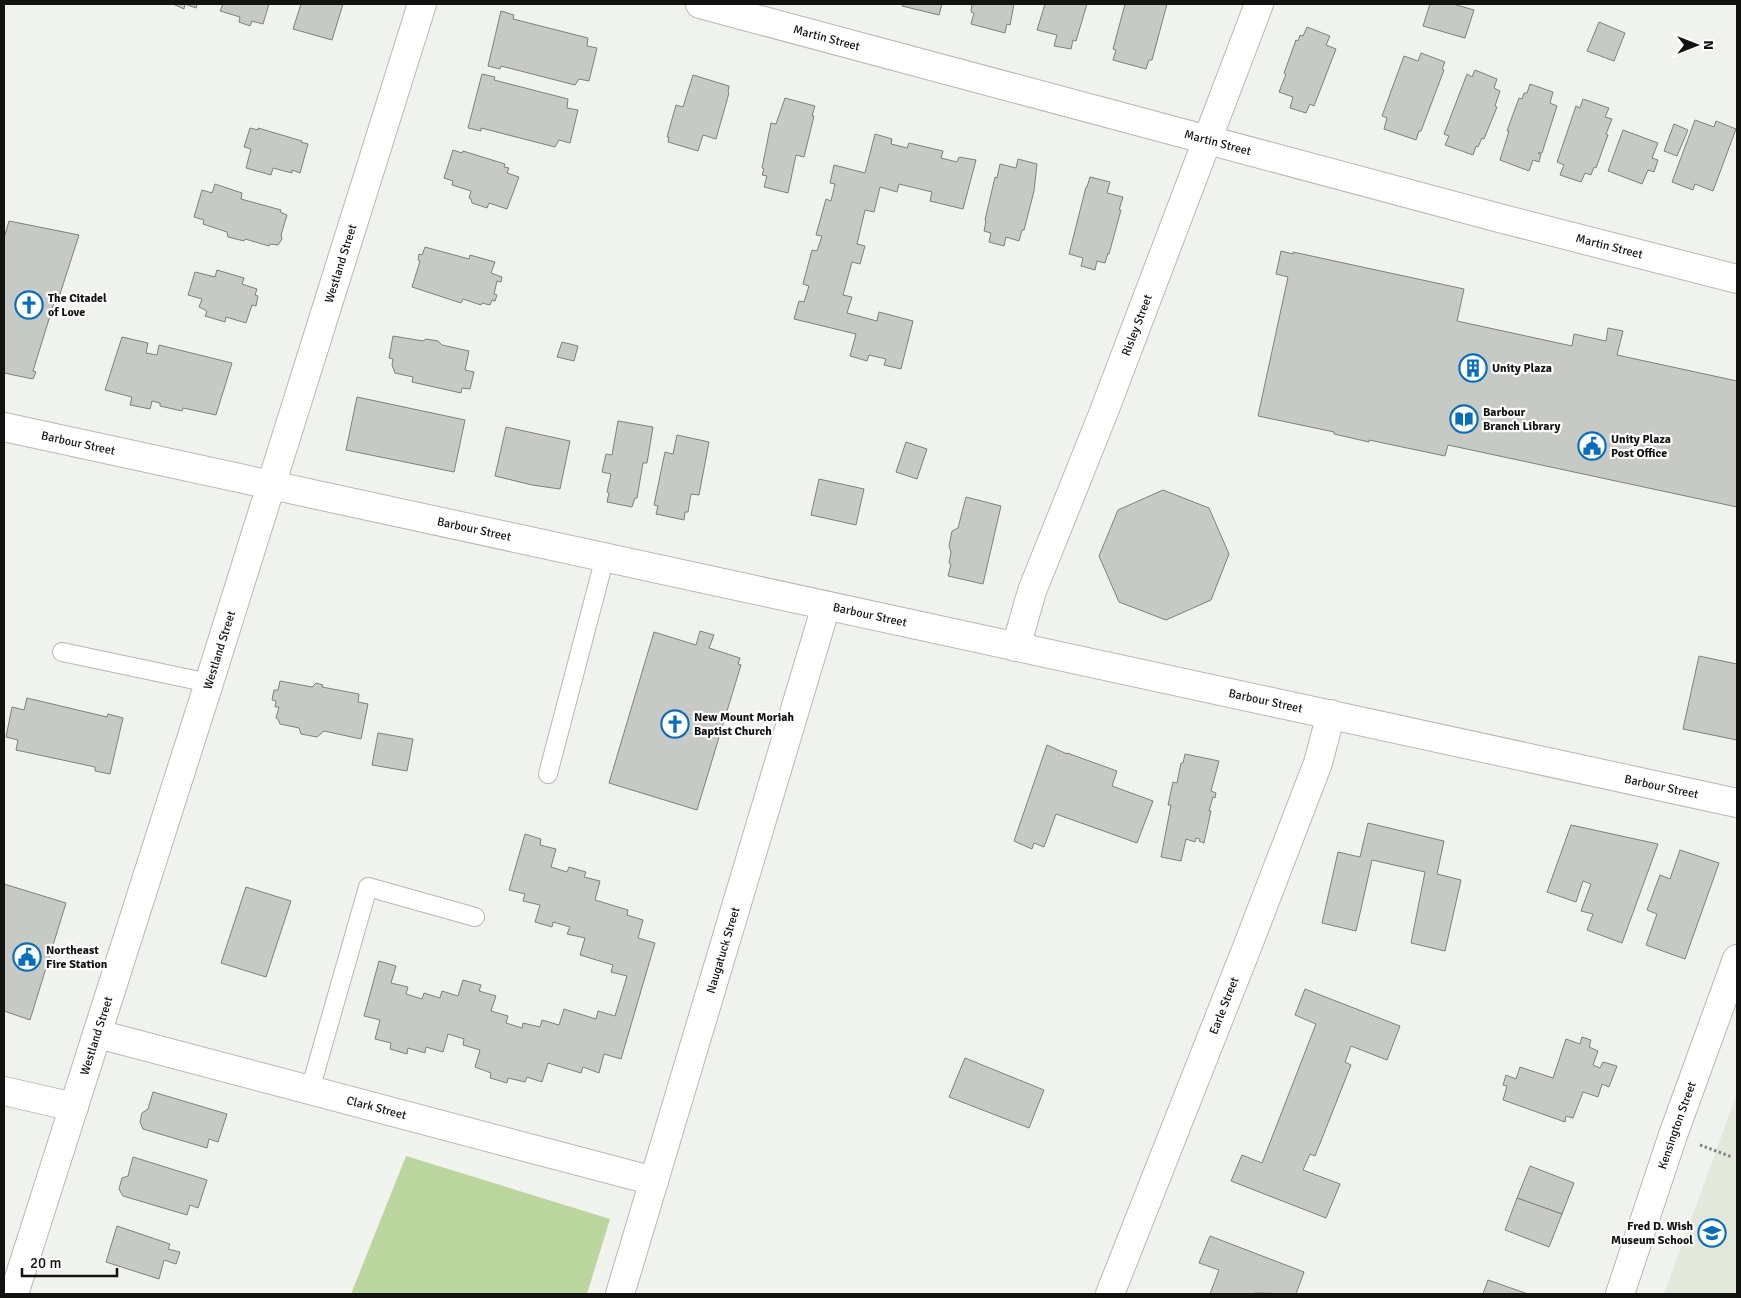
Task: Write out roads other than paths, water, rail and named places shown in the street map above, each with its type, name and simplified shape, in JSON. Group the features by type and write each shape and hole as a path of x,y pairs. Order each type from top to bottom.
{"street":[{"name":"Westland Street","path":"14,1294 210,683 422,4"},
{"name":"Martin Street","path":"700,4 1503,219 1737,279"},
{"name":"Risley Street","path":"1016,647 1032,591 1103,414 1206,139 1259,4"},
{"name":"Barbour Street","path":"4,427 1737,803"},
{"name":"Naugatuck Street","path":"620,1294 826,606"},
{"name":"Earle Street","path":"1110,1294 1318,763 1331,714"},
{"name":"Kensington Street","path":"1620,1294 1673,1135 1737,959"},
{"name":"Clark Street","path":"98,1034 654,1181"},
{"path":"4,1091 74,1107"}],"lane":[{"path":"548,774 605,558"},
{"path":"62,652 210,683"},
{"path":"310,1090 368,887 475,917"}],"place":[{"name":"The Citadel of Love","path":"29,305"},
{"name":"Unity Plaza","path":"1473,368"},
{"name":"Barbour Branch Library","path":"1464,419"},
{"name":"Unity Plaza Post Office","path":"1592,446"},
{"name":"New Mount Moriah Baptist Church","path":"675,724"},
{"name":"Northeast Fire Station","path":"27,957"},
{"name":"Fred D. Wish Museum School","path":"1712,1233"}]}
